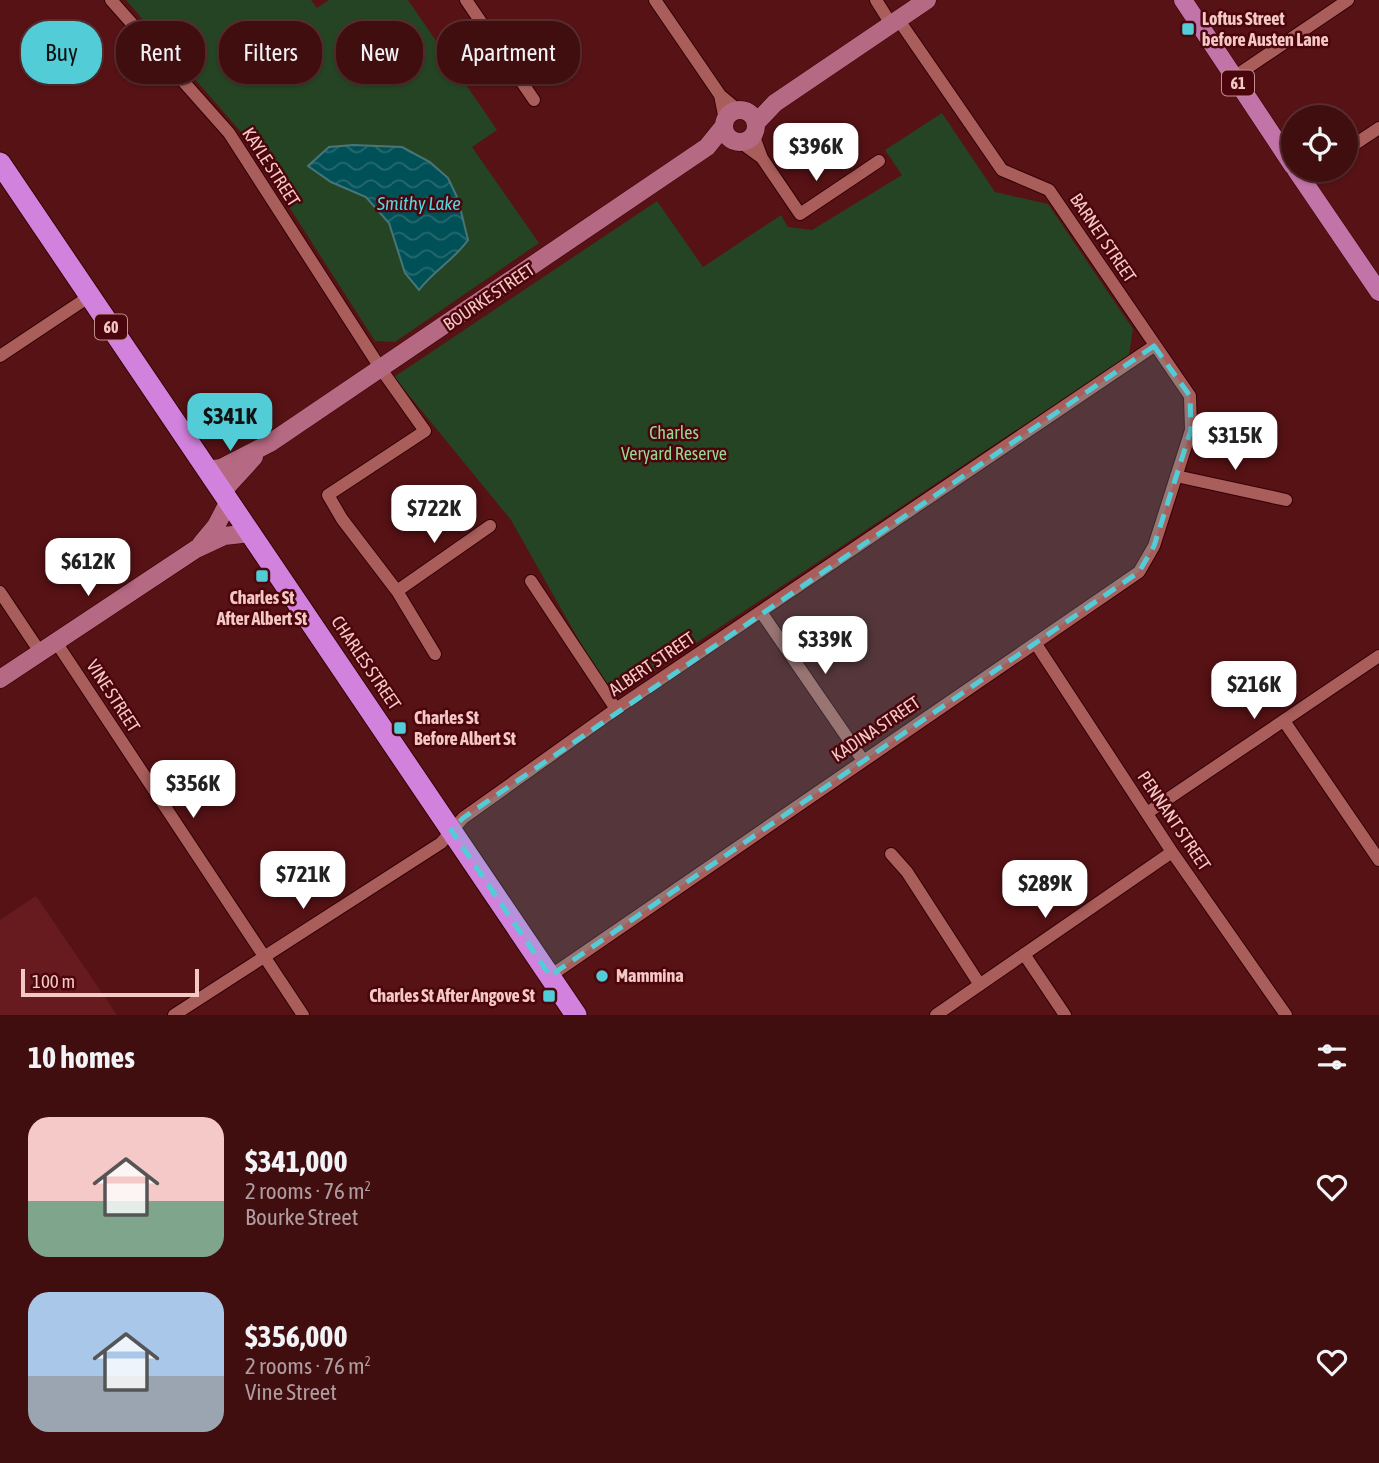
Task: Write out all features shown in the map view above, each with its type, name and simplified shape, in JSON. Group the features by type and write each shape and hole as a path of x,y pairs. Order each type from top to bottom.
{"highway":[{"name":"CHARLES STREET","path":"0,163 576,1015"}],"main road":[{"name":"61","path":"1182,0 1281,142"},
{"name":"61","path":"1309,182 1379,292"}],"street":[{"name":"KAYLE STREET","path":"111,0 229,133 381,369 425,431 328,495 342,519 397,591"},
{"path":"466,0 534,100"},
{"path":"655,0 800,214 879,161"},
{"name":"BARNET STREET","path":"876,0 895,22 1002,170 1049,190 1191,396 1191,430 1176,476"},
{"name":"BOURKE STREET","path":"207,470 221,468 270,443 927,0"},
{"path":"1234,78 1348,0"},
{"path":"1358,142 1379,128"},
{"path":"0,356 90,296"},
{"name":"ALBERT STREET","path":"174,1015 440,842 451,830 508,785 616,709 1154,346"},
{"name":"BOURKE STREET","path":"197,549 216,526 226,496 246,464 270,443"},
{"path":"1176,476 1286,500"},
{"name":"KADINA STREET","path":"550,976 862,759 1139,572 1154,546 1176,476"},
{"path":"435,654 397,591 491,526"},
{"path":"0,679 197,549 224,536 251,533"},
{"path":"531,581 616,709"},
{"path":"0,592 40,652"},
{"path":"761,612 862,759"},
{"name":"VINE STREET","path":"56,642 303,1015"},
{"name":"PENNANT STREET","path":"1036,644 1172,852 1286,1015"},
{"path":"1147,813 1379,656"},
{"path":"1284,721 1379,860"},
{"path":"936,1015 1172,852"},
{"path":"891,854 907,872 980,985"},
{"path":"1024,954 1065,1015"}],"highlighted area":[{"path":"1154,346 1190,396 1191,430 1154,546 1139,572 550,976 451,830 463,818"}],"shaded area":[{"path":"36,896 117,1015 0,1015 0,920"}],"green space":[{"path":"126,0 311,0 317,8 329,0 408,0 422,21 336,21 336,84 423,84 423,22 437,42 437,84 466,84 497,130 472,147 539,243 395,342 375,341 241,132 199,84 205,84 205,21 144,21"},
{"name":"Charles Veryard Reserve","path":"942,113 995,192 1048,204 1133,329 1129,355 612,699 511,520 394,377 657,201 703,267 781,215 788,227 812,230 902,175 885,150"}],"water":[{"name":"Smithy Lake","path":"329,147 402,147 430,162 448,178 458,199 468,240 419,290 405,273 389,223 366,197 331,182 308,166"}],"place":[{"name":"Loftus Street before Austen Lane","path":"1188,29"},
{"name":"Charles St After Albert St","path":"262,576"},
{"name":"Charles St Before Albert St","path":"400,728"},
{"name":"Mammina","path":"602,976"},
{"name":"Charles St After Angove St","path":"549,996"}]}
